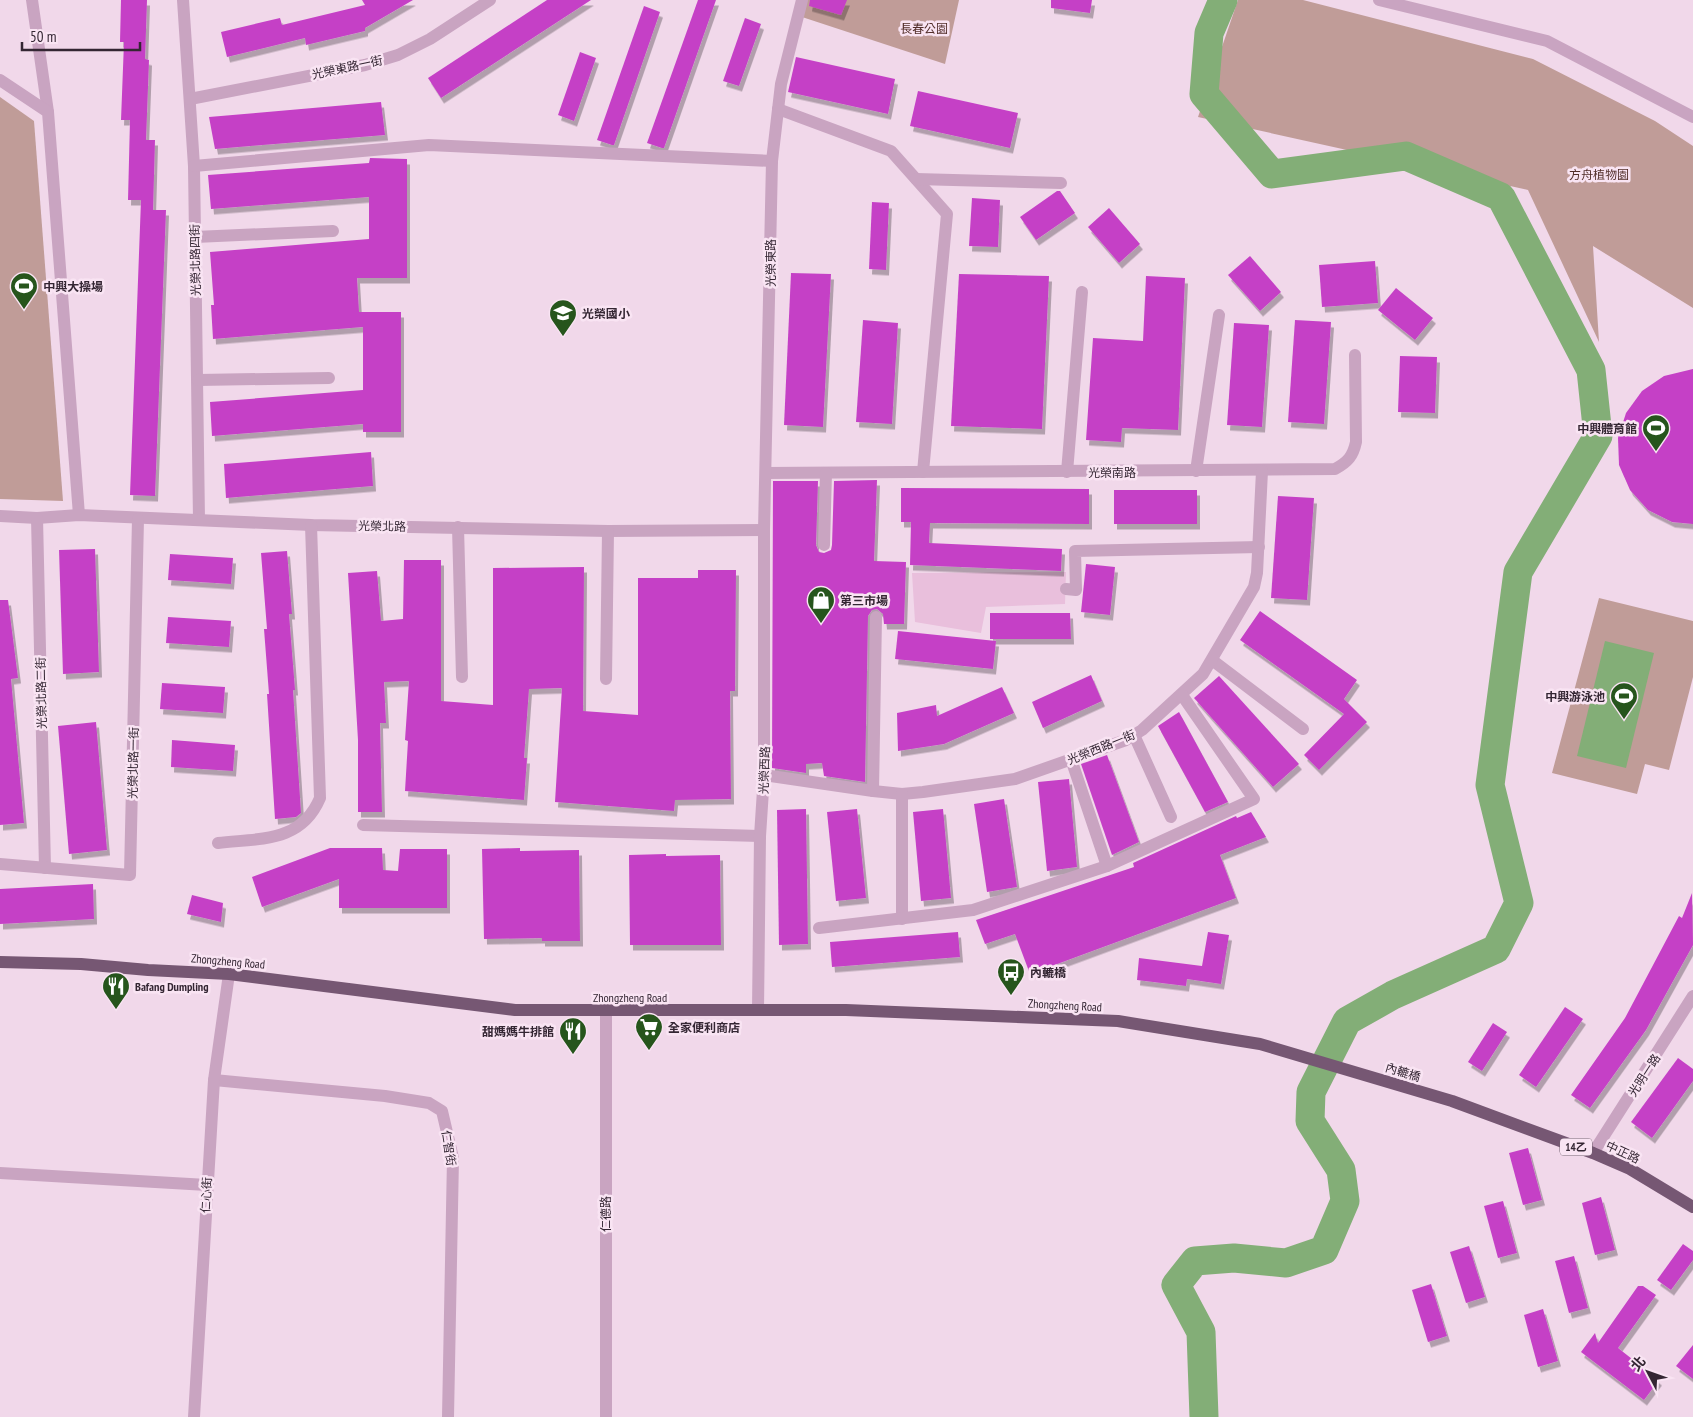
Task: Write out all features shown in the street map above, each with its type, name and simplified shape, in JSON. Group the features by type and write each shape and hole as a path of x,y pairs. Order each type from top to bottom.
{"main road":[{"name":"Zhongzheng Road","path":"0,962 81,964 229,974 515,1010 758,1010 956,1013 1118,1021 1260,1044"},
{"name":"內轆橋","path":"1260,1044 1452,1102"},
{"name":"中正路","path":"1452,1102 1593,1153 1630,1169 1693,1207"}],"street":[{"path":"32,0 48,112 79,515"},
{"name":"光榮北路四街","path":"183,0 194,166 199,520"},
{"name":"光榮東路一街","path":"190,98 365,65 398,55 430,39 490,0"},
{"name":"光榮東路","path":"764,530 772,161 781,84 802,0"},
{"path":"1379,0 1547,41 1693,117"},
{"path":"0,80 48,112"},
{"path":"778,110 890,151 947,214 924,472"},
{"path":"194,166 428,145 772,161"},
{"path":"916,179 1061,183"},
{"path":"194,238 333,231"},
{"path":"1067,472 1082,292"},
{"path":"1196,472 1219,315"},
{"name":"光榮南路","path":"766,473 1196,472 1322,471 1335,469 1346,463 1354,453 1356,442 1355,355"},
{"path":"198,380 329,378"},
{"name":"光榮西路一街","path":"764,775 902,794 1015,779 1134,735 1182,695 1203,674 1254,587 1258,573 1262,471"},
{"path":"824,545 826,473"},
{"name":"光榮北路","path":"0,516 37,518 79,515 311,525 608,531 764,530"},
{"name":"光榮北路二街","path":"37,518 45,868"},
{"name":"光榮北路一街","path":"0,864 130,875 138,519"},
{"path":"218,843 281,836 298,828 313,814 320,798 311,525"},
{"path":"458,527 462,677"},
{"name":"光榮西路","path":"758,1010 760,836 764,775 764,530"},
{"path":"606,679 608,531"},
{"path":"1066,589 1076,590 1075,551 1259,547"},
{"path":"873,791 876,617"},
{"path":"1212,660 1303,729"},
{"path":"819,928 973,910 1107,866 1254,799 1182,695"},
{"path":"1134,735 1171,817"},
{"path":"1071,758 1107,866"},
{"path":"902,794 902,919"},
{"path":"363,825 760,836"},
{"name":"仁心街","path":"194,1417 214,1080 229,974"},
{"name":"光明一路","path":"1593,1153 1687,1018 1693,996"},
{"name":"仁德路","path":"606,1011 606,1417"},
{"name":"仁智街","path":"214,1080 385,1096 429,1102 442,1111 453,1158 448,1417"},
{"path":"0,1173 207,1185"}],"green space":[{"name":"長春公園","path":"806,0 959,0 945,64 802,17"},
{"name":"方舟植物園","path":"1238,0 1303,0 1533,59 1655,121 1693,146 1693,308 1593,246 1599,342 1528,190 1198,117"},
{"name":"中興大操場","path":"0,97 34,121 63,501 0,499"},
{"name":"中興游泳池","path":"1599,598 1693,621 1693,677 1669,770 1645,764 1637,794 1552,773"}],"shaded area":[{"path":"1066,572 1065,604 986,607 981,633 915,622 912,573"},
{"path":"1605,641 1654,653 1626,768 1577,756"}],"building":[{"path":"121,0 147,0 145,59 149,60 146,140 155,140 153,210 166,210 155,496 130,495 141,200 128,200 130,120 121,120 124,42 120,42"},
{"path":"362,0 413,0 365,28 365,31 306,45 305,38 227,57 221,32 280,18 282,25 365,5"},
{"path":"547,0 591,0 441,98 428,78"},
{"path":"698,0 716,0 664,148 662,148 647,143"},
{"path":"810,0 847,0 841,15 809,6"},
{"path":"1051,0 1092,0 1090,13 1051,8"},
{"path":"644,6 660,12 614,145 612,145 597,140"},
{"path":"745,18 761,24 739,86 723,81"},
{"path":"580,52 596,58 574,121 558,115"},
{"path":"796,57 895,79 888,114 788,92"},
{"path":"918,91 1018,113 1010,148 910,126"},
{"path":"381,102 385,135 215,149 209,117"},
{"path":"370,158 407,159 407,278 357,278 359,312 401,312 401,432 363,432 363,424 212,436 210,402 363,390 363,327 213,339 211,305 214,305 210,252 369,239 369,197 211,209 208,175 369,163"},
{"path":"1057,191 1060,191 1075,213 1036,240 1020,217"},
{"path":"972,198 1000,200 998,247 969,246"},
{"path":"872,202 889,203 886,270 869,269"},
{"path":"1109,208 1140,244 1119,263 1088,227"},
{"path":"1250,256 1281,292 1260,311 1228,275"},
{"path":"1375,261 1378,303 1322,307 1319,265"},
{"path":"791,273 831,274 823,427 784,425"},
{"path":"959,274 1049,276 1042,429 951,426"},
{"path":"1146,276 1185,278 1178,430 1122,428 1121,442 1086,440 1093,338 1143,341"},
{"path":"1396,288 1433,318 1415,340 1378,310"},
{"path":"863,320 898,323 892,424 856,422"},
{"path":"1295,320 1331,322 1324,424 1288,422"},
{"path":"1234,323 1269,325 1262,427 1227,425"},
{"path":"1400,356 1437,357 1435,413 1398,412"},
{"name":"中興體育館","path":"1693,369 1693,524 1672,522 1648,510 1630,490 1619,465 1618,438 1626,413 1642,391 1664,376"},
{"path":"371,452 373,486 226,498 224,464"},
{"name":"第三市場","path":"877,480 874,561 906,562 904,624 884,624 883,614 877,609 872,610 868,616 865,782 824,776 822,763 806,764 806,773 772,768 773,481 818,481 816,545 819,552 824,553 831,550 832,545 834,481"},
{"path":"901,488 1089,489 1089,524 930,523 929,543 1062,549 1061,571 910,565 911,522 901,522"},
{"path":"1114,490 1197,490 1197,524 1114,524"},
{"path":"1278,496 1314,498 1307,600 1271,598"},
{"path":"95,549 99,672 63,674 59,550"},
{"path":"287,551 292,614 289,614 301,813 296,817 275,819 264,629 267,629 261,553"},
{"path":"170,554 233,558 231,584 168,580"},
{"path":"404,560 441,560 441,701 493,705 493,568 584,567 583,711 638,715 638,578 698,578 698,570 736,570 735,691 730,691 731,799 675,800 674,811 555,802 562,688 529,689 524,758 527,758 524,800 405,791 408,741 405,740 409,681 384,682 386,723 380,723 382,812 358,812 358,740 348,573 377,571 381,621 403,619"},
{"path":"1086,564 1115,567 1110,615 1081,612"},
{"path":"0,600 8,600 18,678 11,679 24,823 0,825"},
{"path":"1260,611 1357,680 1344,699 1367,722 1319,770 1304,755 1344,714 1240,640"},
{"path":"990,613 1070,613 1071,639 990,639"},
{"path":"168,617 231,621 229,647 166,643"},
{"path":"898,631 996,641 993,669 895,659"},
{"path":"1091,675 1102,701 1043,728 1032,702"},
{"path":"1219,676 1299,764 1273,787 1194,698"},
{"path":"162,683 225,687 223,713 160,709"},
{"path":"1002,687 1014,713 944,744 898,751 897,713 936,705 937,716"},
{"path":"1179,712 1228,802 1205,812 1158,726"},
{"path":"96,722 107,850 69,854 58,726"},
{"path":"172,740 235,745 233,771 171,767"},
{"path":"1107,755 1139,842 1112,855 1081,764"},
{"path":"1069,779 1077,867 1047,871 1038,782"},
{"path":"1004,799 1017,887 987,892 974,804"},
{"path":"806,809 808,944 779,945 777,810"},
{"path":"857,809 866,898 836,901 827,812"},
{"path":"943,809 951,898 921,901 913,812"},
{"path":"1251,812 1266,837 1220,855 1236,898 1030,974 1015,934 985,944 976,920 1134,867 1133,863 1236,816 1237,818"},
{"path":"330,848 382,848 383,870 398,871 400,849 447,849 447,908 339,908 339,879 262,907 252,877"},
{"path":"520,848 520,851 579,850 580,941 542,941 542,938 484,939 482,849"},
{"path":"666,854 666,856 720,855 721,945 630,945 629,855"},
{"path":"93,884 94,919 0,924 0,889"},
{"path":"1692,893 1693,945 1646,1030 1590,1108 1571,1095 1625,1018 1679,916 1682,918"},
{"path":"192,895 223,903 221,922 187,914"},
{"path":"958,932 960,957 832,967 830,942"},
{"path":"1208,932 1229,935 1221,984 1187,979 1186,986 1137,980 1139,958 1202,966"},
{"path":"1565,1007 1583,1019 1536,1087 1519,1075"},
{"path":"1493,1023 1507,1032 1482,1071 1468,1062"},
{"path":"1678,1058 1693,1069 1693,1081 1652,1138 1631,1122"},
{"path":"1528,1148 1542,1200 1523,1205 1509,1153"},
{"path":"1601,1197 1615,1250 1595,1255 1582,1203"},
{"path":"1503,1201 1517,1253 1498,1258 1484,1206"},
{"path":"1683,1244 1693,1251 1693,1260 1671,1290 1657,1280"},
{"path":"1469,1246 1485,1297 1466,1303 1450,1252"},
{"path":"1574,1256 1588,1308 1569,1313 1555,1261"},
{"path":"1431,1284 1447,1336 1428,1342 1412,1290"},
{"path":"1638,1286 1643,1286 1656,1295 1618,1348 1659,1380 1644,1400 1581,1352 1595,1333 1598,1343"},
{"path":"1543,1309 1558,1361 1538,1367 1524,1315"},
{"path":"1693,1345 1693,1379 1676,1366"}],"waterway":[{"path":"1204,1417 1201,1332 1176,1285 1195,1261 1234,1258 1286,1263 1324,1250 1345,1201 1341,1170 1310,1121 1311,1092 1347,1021 1393,995 1496,949 1519,903 1490,785 1518,572 1598,436 1591,370 1501,197 1406,156 1272,174 1204,94 1209,33 1223,0"}],"place":[{"name":"中興大操場","path":"24,310"},
{"name":"光榮國小","path":"563,337"},
{"name":"中興體育館","path":"1656,452"},
{"name":"第三市場","path":"821,624"},
{"name":"中興游泳池","path":"1624,720"},
{"name":"內轆橋","path":"1011,996"},
{"name":"Bafang Dumpling","path":"116,1010"},
{"name":"全家便利商店","path":"649,1051"},
{"name":"甜媽媽牛排館","path":"573,1055"}]}
